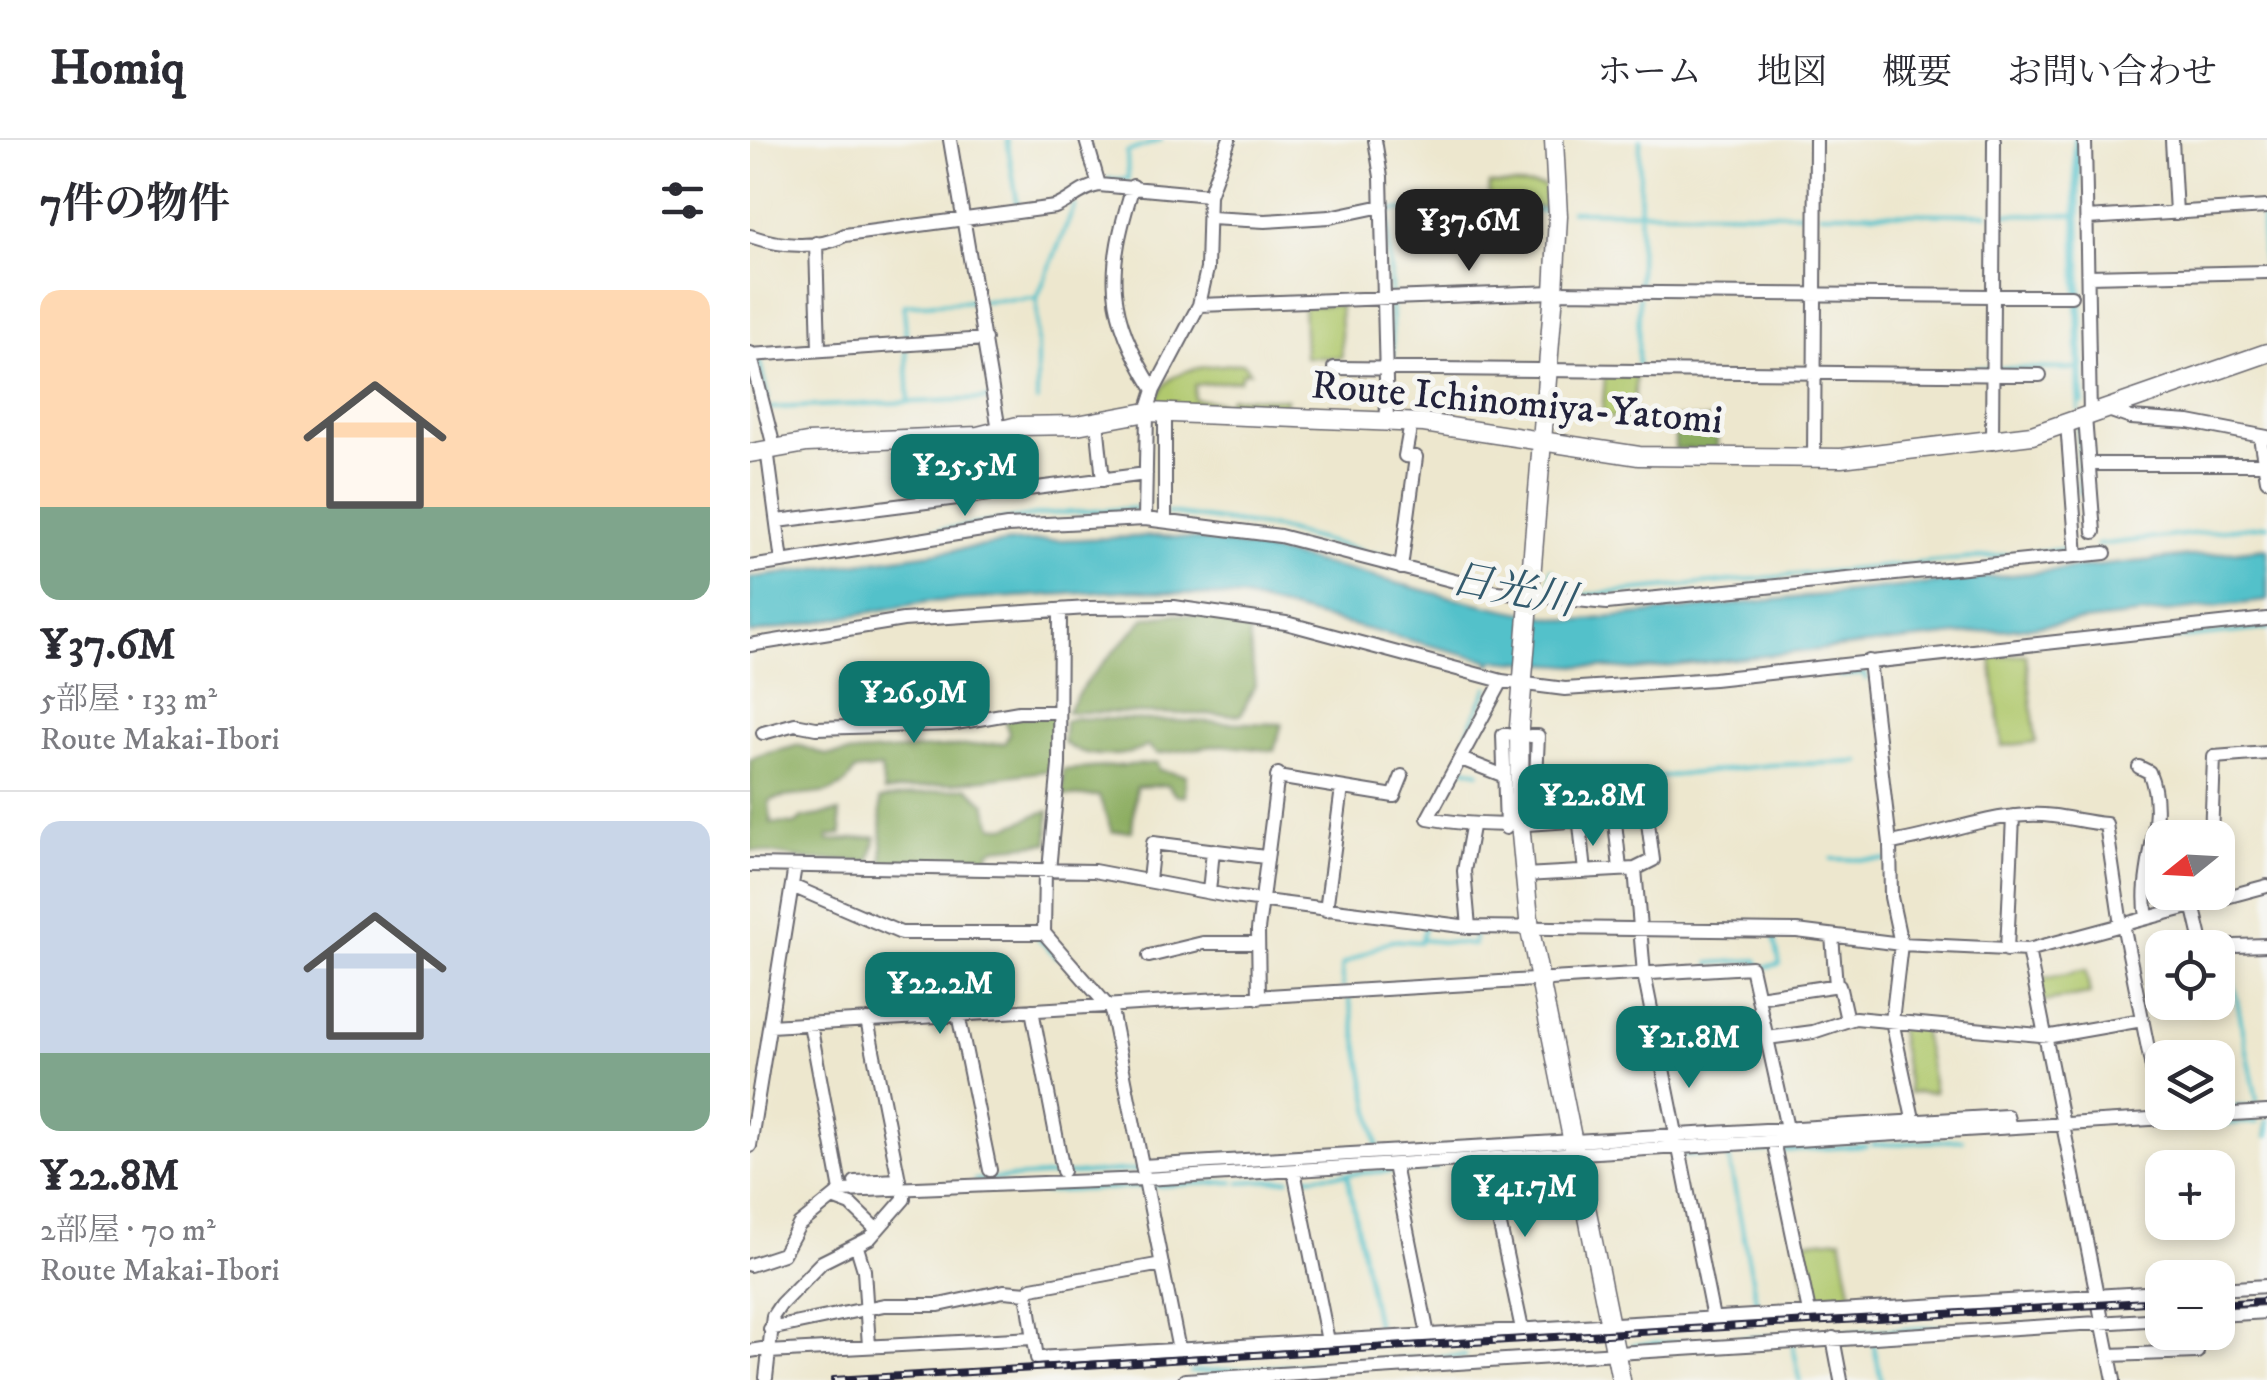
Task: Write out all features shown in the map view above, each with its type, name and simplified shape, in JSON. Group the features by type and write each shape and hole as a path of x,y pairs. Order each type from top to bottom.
{"main road":[{"path":"1554,140 1554,292 1523,681 1520,824 1530,930 1621,1380"},
{"name":"Route Ichinomiya-Yatomi","path":"764,450 978,436 999,430 1156,413 1411,422 1639,456 1814,458 1992,443 2088,416 2267,353"}],"street":[{"path":"950,140 999,430"},
{"path":"1086,140 1100,185"},
{"path":"1154,390 1199,305 1207,270 1210,195 1229,140"},
{"path":"1376,140 1382,206 1387,422"},
{"path":"1814,458 1816,140"},
{"path":"1992,443 1994,140"},
{"path":"2085,140 2089,464 2094,532"},
{"path":"2172,140 2176,212"},
{"path":"750,236 786,244 816,243 1055,208 1084,188 1100,185 1210,195"},
{"path":"1133,186 1114,248 1117,312 1130,349 1154,390 1164,520"},
{"path":"1210,218 1265,221 1330,217 1347,210 1382,206"},
{"path":"2087,218 2267,208 2267,222"},
{"path":"816,243 819,350"},
{"path":"2088,276 2267,272"},
{"path":"1199,305 1554,292 2070,296"},
{"path":"782,562 750,354 984,339"},
{"path":"1334,368 2040,376"},
{"path":"1145,519 1146,474 1156,413"},
{"path":"2088,416 2190,422 2264,437 2267,480"},
{"path":"2077,556 2088,416"},
{"path":"1097,421 1104,480"},
{"path":"1400,568 1416,457 1405,456 1411,422"},
{"path":"2089,464 2266,464"},
{"path":"778,521 1146,474"},
{"path":"750,567 1008,526 1145,519 1280,536 1498,592 1547,600 1608,603 2106,553"},
{"path":"750,645 857,625 1060,610 1174,607 1286,624 1502,681 1565,689 2267,619"},
{"path":"1060,610 1058,712 1044,933 1108,1005 1180,1350"},
{"path":"1870,661 1890,843 1890,897 1901,944 1892,1021 1914,1127"},
{"path":"1502,681 1428,818 1472,827 1578,820"},
{"path":"763,733 795,724 816,728 950,724 1058,712"},
{"path":"1508,735 1503,735 1502,775 1520,824"},
{"path":"1520,824 1538,736 1530,736"},
{"path":"2212,820 2214,756 2267,753"},
{"path":"1460,759 1502,775"},
{"path":"2140,768 2150,772 2157,808 2146,873 2147,917"},
{"path":"1259,998 1261,901 1277,776 1394,796 1402,776"},
{"path":"1611,784 1644,974 1713,1318"},
{"path":"1326,910 1342,788"},
{"path":"1524,875 1585,872 1627,869 1653,860 1646,808 1579,815 1585,872"},
{"path":"1890,843 2013,816 2058,816 2084,824 2106,824 2146,1040"},
{"path":"2007,950 2013,816"},
{"path":"1469,927 1464,872 1472,827"},
{"path":"1149,880 1152,844 1265,857"},
{"path":"1209,892 1214,850"},
{"path":"750,865 1094,871 1261,901 1469,927 1796,931 1901,944 2007,950 2028,950 2169,910"},
{"path":"750,1146 795,866"},
{"path":"792,886 901,933 1044,933"},
{"path":"2235,893 2267,886"},
{"path":"2201,910 2203,947 2267,945"},
{"path":"1832,936 1836,985 1847,1020"},
{"path":"1149,956 1203,943 1258,943"},
{"path":"2028,950 2114,1380"},
{"path":"770,1026 1752,967 1767,1038 1809,1312"},
{"path":"1758,997 1836,985"},
{"path":"1032,1010 1063,1171"},
{"path":"958,1014 990,1170"},
{"path":"750,1265 783,1254 798,1225 839,1191 899,1180 866,1020"},
{"path":"1767,1038 1813,1032 1847,1020 2045,1035 2142,1020"},
{"path":"810,1024 839,1191 876,1230"},
{"path":"2235,1114 2267,1112"},
{"path":"839,1191 1780,1133 2145,1119"},
{"path":"1144,1172 1294,1171 1486,1160 1574,1146"},
{"path":"1486,1160 1522,1329"},
{"path":"1394,1165 1428,1335"},
{"path":"1294,1171 1328,1341"},
{"path":"766,1378 770,1329 780,1304 822,1262 857,1247 876,1230 904,1199 904,1189"},
{"path":"857,1247 868,1308 869,1346"},
{"path":"1026,1294 1032,1288 1162,1264"},
{"path":"2235,1288 2267,1286"},
{"path":"770,1329 868,1308 939,1304 1004,1292 1026,1294"},
{"path":"1026,1294 1037,1358 2145,1293"},
{"path":"2235,1315 2267,1312"},
{"path":"1184,1380 2145,1320"},
{"path":"750,1351 1032,1338"},
{"path":"1833,1338 1841,1380"},
{"path":"2109,1355 2197,1352"}],"green space":[{"path":"1489,184 1544,186 1545,207 1489,207"},
{"path":"1340,305 1342,358 1305,357 1303,306"},
{"path":"1243,363 1250,372 1242,373 1240,380 1195,385 1194,399 1227,403 1230,397 1287,399 1283,412 1156,407 1160,393 1177,375 1202,367"},
{"path":"1605,375 1636,375 1633,420 1602,417"},
{"path":"1675,418 1717,420 1717,449 1675,449"},
{"path":"1174,614 1247,619 1255,685 1241,715 1066,712 1086,682 1145,618"},
{"path":"2026,654 2036,742 2002,746 1991,658"},
{"path":"1056,714 1055,770 884,792 881,768 854,771 848,781 829,792 769,801 771,823 795,824 802,818 839,812 842,834 828,836 828,841 876,837 870,862 811,860 750,850 750,760 755,757 798,745 826,755 1005,743 1009,734 1004,718"},
{"path":"1075,718 1282,724 1274,751 1222,745 1157,754 1148,746 1104,755 1081,752 1063,742 1065,721"},
{"path":"1157,763 1159,770 1186,775 1185,796 1175,795 1168,785 1136,787 1132,831 1112,832 1099,796 1063,796 1063,770"},
{"path":"967,787 985,803 993,826 1008,826 1049,811 1048,843 996,848 989,852 988,864 883,863 880,799"},
{"path":"2086,970 2090,994 2043,1002 2039,979"},
{"path":"1898,1025 1922,1027 1935,1092 1909,1093"},
{"path":"1841,1238 1854,1306 1815,1308 1810,1304 1797,1242"}],"water":[{"path":"1158,536 1264,551 1471,602 1576,621 2267,548 2267,601 1635,670 1495,660 1490,665 1488,660 1244,598 1136,590 926,602 750,634 750,578 1012,542"}],"waterway":[{"path":"1007,140 1018,207"},
{"path":"1109,179 1128,179 1127,152 1161,140"},
{"path":"1639,288 1640,140"},
{"path":"2074,140 2079,410"},
{"path":"2078,140 2083,403"},
{"path":"1037,401 1037,298 1075,205"},
{"path":"1391,293 1388,210 1544,211"},
{"path":"1571,211 1811,213"},
{"path":"1820,213 1987,214"},
{"path":"1998,214 2076,215"},
{"path":"2262,214 2263,261"},
{"path":"1638,366 1639,297"},
{"path":"981,301 1037,298"},
{"path":"906,338 904,305 972,301"},
{"path":"1391,303 1393,363"},
{"path":"906,351 909,401"},
{"path":"759,359 768,399"},
{"path":"1970,368 1987,368"},
{"path":"1997,368 2077,369"},
{"path":"770,408 988,399"},
{"path":"2079,428 2080,493"},
{"path":"785,554 1044,514 1140,508"},
{"path":"1168,513 1275,528 1363,551"},
{"path":"2097,545 2267,525"},
{"name":"日光川","path":"1586,595 2068,549"},
{"path":"1372,553 1396,559"},
{"name":"日光川","path":"1405,562 1452,574"},
{"name":"日光川","path":"1551,593 1552,569"},
{"path":"2123,644 2267,629"},
{"path":"1839,672 1839,676 1864,674 1866,679"},
{"path":"1467,733 1488,687"},
{"path":"1539,784 1575,786 1771,765 1860,762"},
{"path":"1461,767 1479,772"},
{"path":"1832,859 1886,860"},
{"path":"1343,986 1342,965 1391,940 1420,942 1425,926"},
{"path":"1423,940 1474,945 1474,936"},
{"path":"1710,963 1757,960 1759,968 1780,964 1774,936"},
{"path":"1039,939 1057,957"},
{"path":"1105,990 1116,1000"},
{"path":"2235,991 2257,1100"},
{"path":"1349,997 1378,1148"},
{"path":"2260,1106 2267,1105"},
{"path":"2235,1107 2256,1106"},
{"path":"2267,1121 2267,1136"},
{"path":"2235,1123 2258,1122"},
{"path":"1873,1145 1962,1140"},
{"path":"1780,1151 1867,1146"},
{"path":"1683,1156 1772,1151"},
{"path":"1728,1154 1758,1310"},
{"path":"1401,1171 1436,1168"},
{"path":"975,1180 1138,1170"},
{"path":"1301,1177 1391,1171"},
{"path":"1347,1174 1378,1333"},
{"path":"1240,1182 1289,1179"},
{"path":"1154,1186 1234,1182"},
{"path":"1040,1192 1141,1187"},
{"path":"1633,1345 1958,1326"},
{"path":"1873,1341 1881,1380"},
{"path":"1793,1345 1800,1380"},
{"path":"1190,1372 1465,1356"}],"railway":[{"path":"2235,1303 2267,1301"},
{"path":"834,1380 2145,1302"}]}
